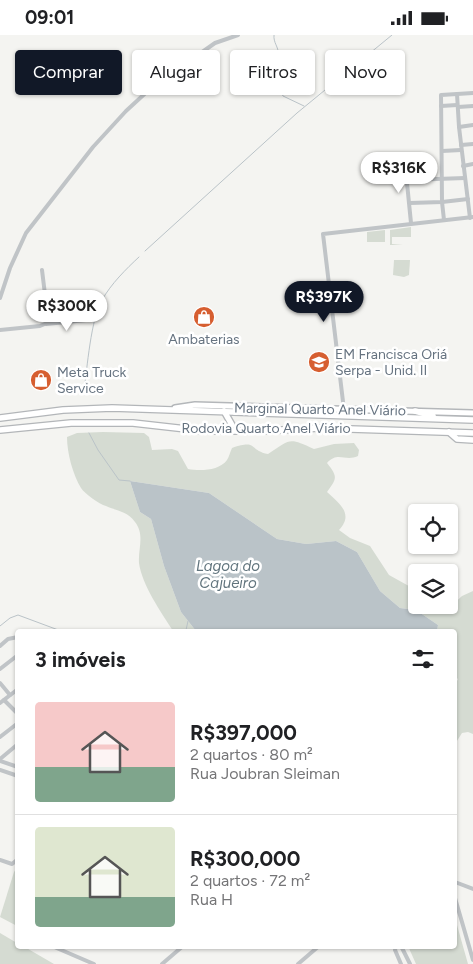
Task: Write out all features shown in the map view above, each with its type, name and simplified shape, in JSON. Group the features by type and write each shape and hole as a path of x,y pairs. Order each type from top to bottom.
{"highway":[{"name":"Rodovia Quarto Anel Viário","path":"3,417 71,409 167,409 473,420"},
{"path":"221,431 228,429 232,425 224,411"},
{"path":"415,411 444,419"},
{"path":"2,430 3,417"},
{"name":"Rodovia Quarto Anel Viário","path":"2,430 71,423 107,423 221,431 320,428 473,433"},
{"path":"449,431 457,439 473,440"}],"main road":[{"name":"Marginal Quarto Anel Viário","path":"167,409 195,405 473,413"}],"street":[{"path":"0,298 10,267 26,233 93,147 126,111 151,88 215,43 238,35"},
{"path":"444,220 442,202 441,95 473,93"},
{"path":"344,409 323,234 472,217 461,150 457,94"},
{"path":"441,106 473,106"},
{"path":"459,127 473,125"},
{"path":"461,145 473,144"},
{"path":"442,151 461,150"},
{"path":"463,166 473,164"},
{"path":"411,223 407,183 411,179 465,177"},
{"path":"466,185 473,184"},
{"path":"410,203 468,199"},
{"path":"42,270 48,319 46,324"},
{"path":"0,330 86,320"},
{"path":"0,646 8,639 15,638"},
{"path":"0,669 15,657"},
{"path":"0,683 10,695"},
{"path":"0,703 15,692"},
{"path":"4,700 15,711"},
{"path":"0,737 15,725"},
{"path":"15,747 0,760 15,766"},
{"path":"0,770 15,775"},
{"path":"0,860 12,864 15,862"},
{"path":"457,884 473,889"},
{"path":"457,905 473,960"},
{"path":"59,949 94,964"},
{"path":"162,964 180,949"},
{"path":"298,964 316,949"},
{"path":"395,949 401,964"},
{"path":"402,949 410,964"}],"shaded area":[{"path":"411,227 411,237 392,237 392,244 403,245 390,245 390,230"},
{"path":"385,230 385,242 367,242 367,232"},
{"path":"394,260 410,260 409,275 404,277 393,275"},
{"path":"77,433 144,433 149,437 152,450 172,449 178,451 188,469 198,470 214,468 224,464 232,448 240,446 250,445 268,454 290,441 314,449 334,444 354,443 359,450 358,456 353,458 338,457 331,459 327,463 335,477 333,484 327,492 340,505 345,514 345,519 339,530 350,538 370,546 389,575 408,586 408,609 400,608 380,591 357,552 336,541 306,544 277,539 209,493 130,481 140,512 151,519 164,566 181,612 194,629 172,629 153,598 141,571 139,563 140,532 138,527 132,518 125,513 103,505 81,488 69,457 67,437"},
{"path":"473,591 473,734 468,732 462,733 457,741 457,629 437,629 438,625 422,614 458,614 458,600"},
{"path":"15,871 15,925 0,917"},
{"path":"457,925 468,964 416,964 409,949 457,949"},
{"path":"0,933 15,942 15,949 28,949 54,964 0,964"}],"water":[{"name":"Lagoa do Cajueiro","path":"130,481 209,493 277,539 306,544 336,541 357,552 380,591 400,608 408,609 408,614 422,614 438,625 437,629 194,629 181,612 164,566 151,519 140,512"}],"waterway":[{"path":"274,35 278,54 290,68 291,72 290,79 281,92 283,96 304,106"},
{"path":"145,251 297,113 392,35"},
{"path":"84,391 90,344 98,308 114,283 139,257"},
{"path":"89,433 98,450 119,480 130,481"},
{"path":"0,626 10,618 18,615 56,629"},
{"path":"186,629 188,621"}],"place":[{"name":"Ambaterias","path":"204,317"},
{"name":"EM Francisca Oriá Serpa - Unid. II","path":"319,362"},
{"name":"Meta Truck Service","path":"41,380"}]}
